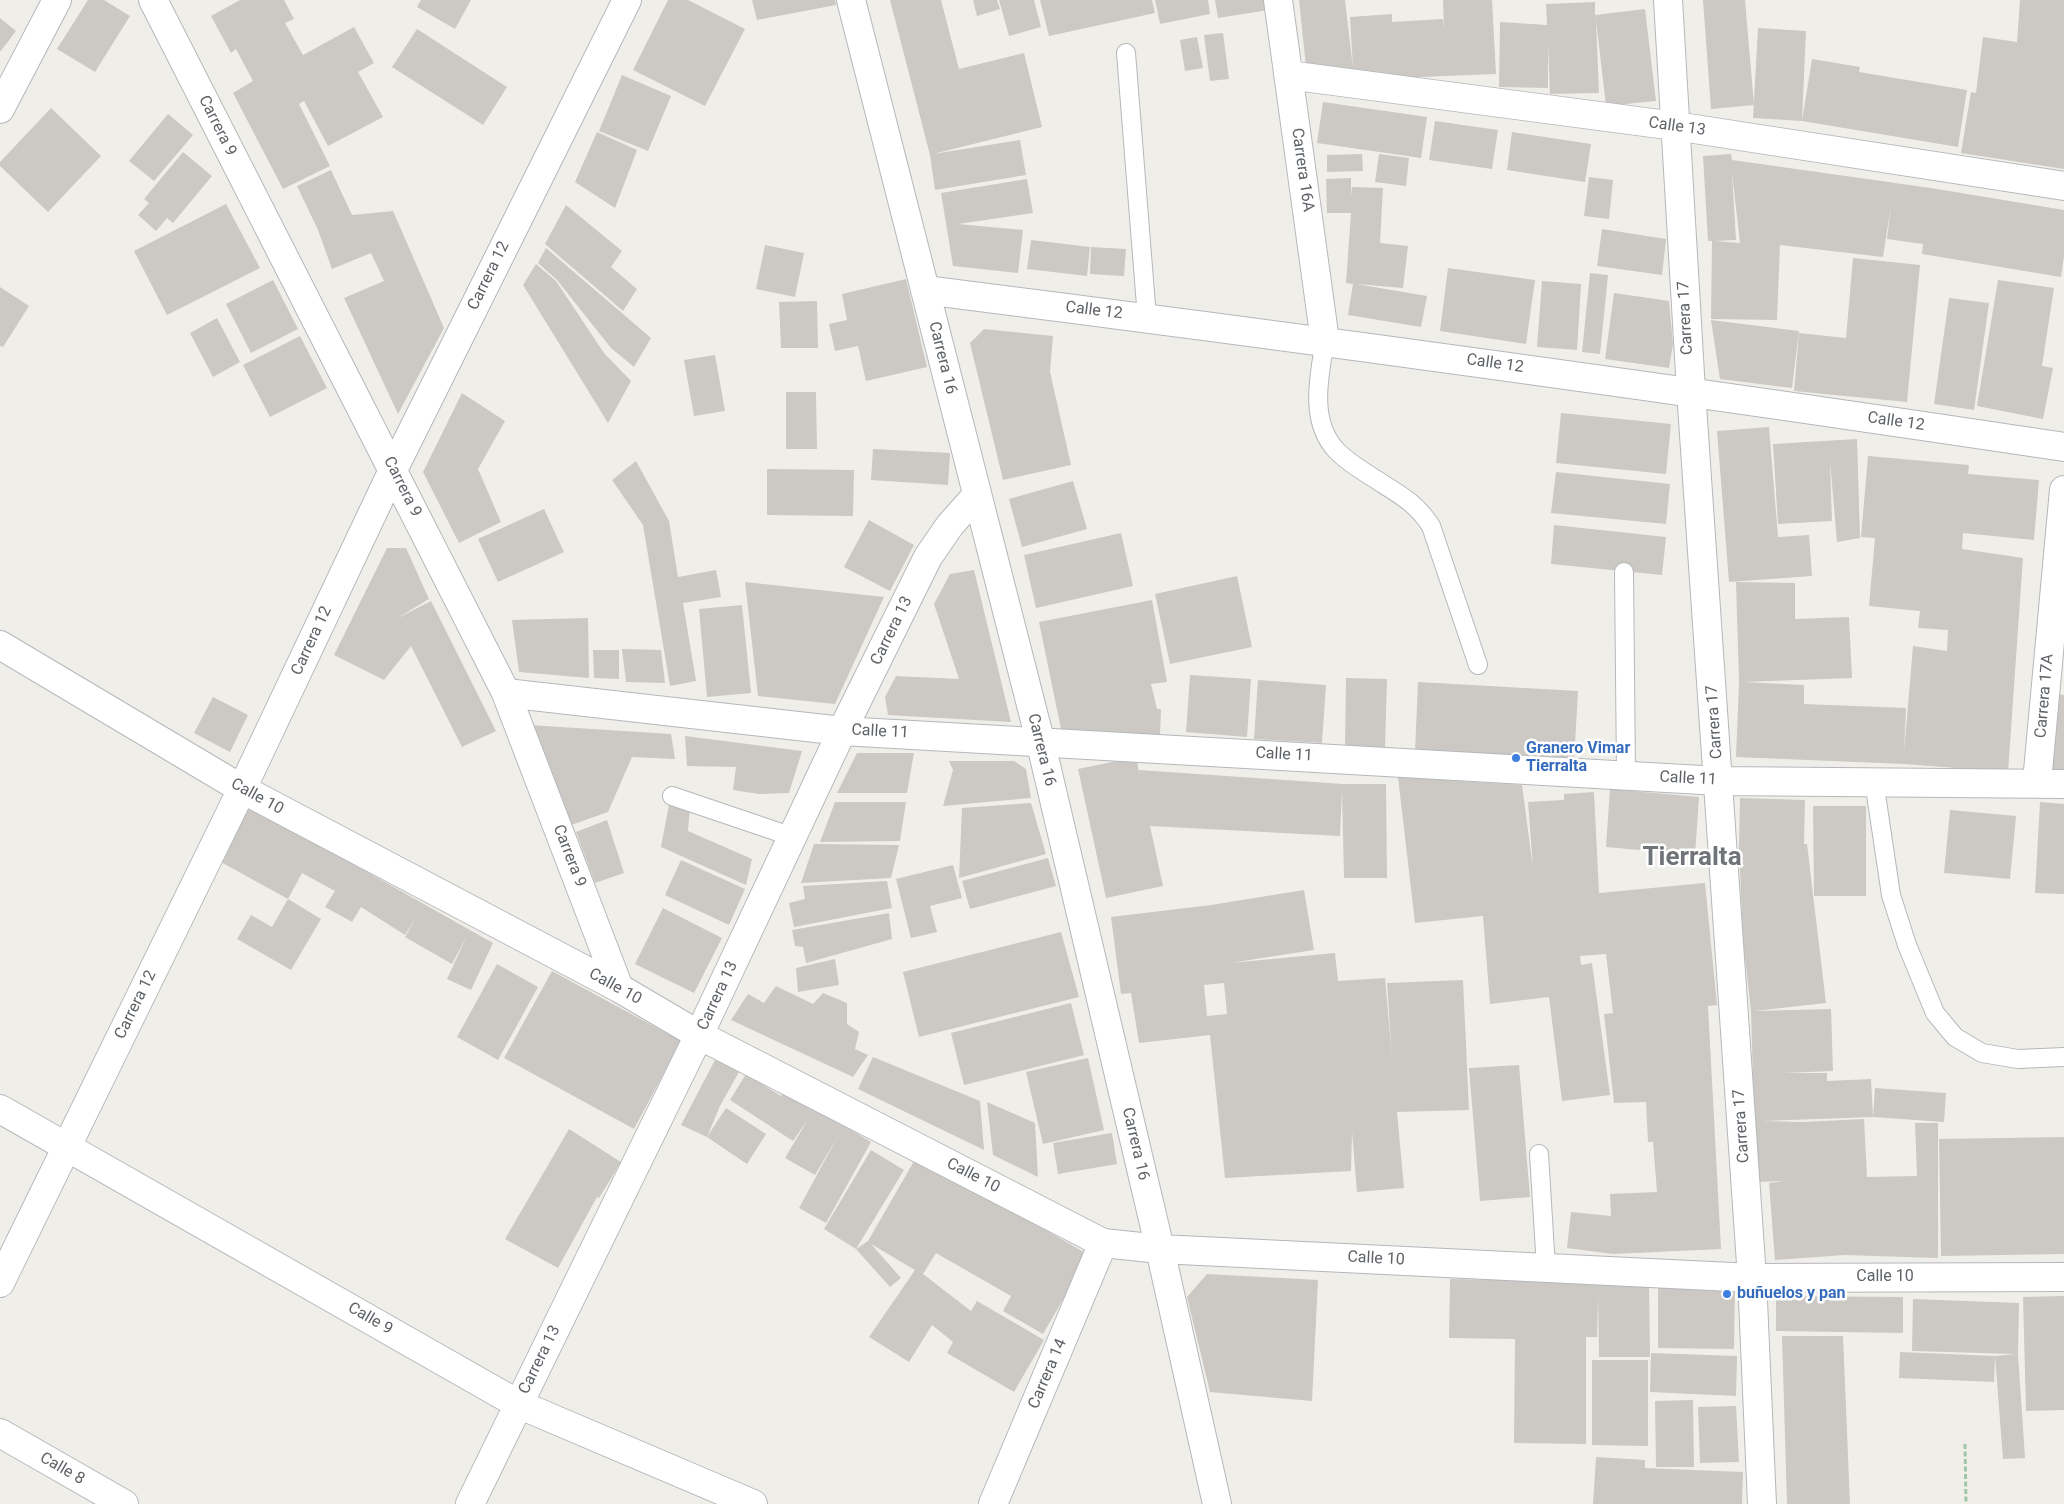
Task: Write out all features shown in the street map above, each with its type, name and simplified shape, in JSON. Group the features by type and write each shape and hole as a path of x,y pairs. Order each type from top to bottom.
{"street":[{"path":"0,109 57,0"},
{"name":"Carrera 9","path":"153,0 506,693 619,988"},
{"name":"Carrera 12","path":"0,1283 242,789 393,470 627,0"},
{"name":"Carrera 16","path":"851,0 976,496 1040,740 1160,1249 1217,1504"},
{"name":"Carrera 16A","path":"1278,0 1325,341"},
{"name":"Carrera 17","path":"1668,0 1691,391 1752,1278 1762,1504"},
{"name":"Calle 13","path":"1288,75 1675,126 2064,186"},
{"name":"Calle 12","path":"925,290 1325,341 1691,391 2064,447"},
{"name":"Carrera 17A","path":"2037,782 2064,490"},
{"name":"Carrera 13","path":"470,1504 699,1035 842,731 928,558 950,525 976,496"},
{"name":"Calle 10","path":"0,645 242,789 619,988 699,1035 1103,1243 1160,1249 1752,1278 2064,1277"},
{"name":"Calle 11","path":"506,693 842,731 1040,740 1719,780 2037,782 2064,784"},
{"name":"Calle 9","path":"0,1109 518,1404 753,1504"},
{"name":"Carrera 14","path":"994,1504 1103,1243"},
{"name":"Calle 8","path":"0,1433 124,1504"}],"lane":[{"path":"1126,53 1148,318"},
{"path":"1325,341 1319,374 1318,406 1321,423 1336,450 1420,509 1426,517 1431,526 1478,665"},
{"path":"1624,572 1626,775"},
{"path":"1874,781 1892,895 1907,945 1936,1013 1955,1037 1982,1053 2018,1059 2064,1056"},
{"path":"672,796 793,837"},
{"path":"1539,1154 1546,1268"}],"path":[{"path":"1965,1444 1966,1504"}],"building":[{"path":"88,0 104,0 130,16 95,72 57,49"},
{"path":"240,0 284,0 294,19 285,23 303,55 354,27 374,63 358,72 383,117 328,146 304,101 299,104 330,166 283,189 233,93 253,81 236,49 231,53 211,16"},
{"path":"421,0 471,0 455,29 417,7"},
{"path":"668,0 688,0 745,29 705,106 633,70"},
{"path":"752,0 835,0 836,5 757,20"},
{"path":"890,0 941,0 959,69 1024,53 1042,127 933,154 1020,140 1026,175 935,190 930,155"},
{"path":"973,0 997,0 1000,9 977,16"},
{"path":"999,0 1034,0 1041,27 1009,36"},
{"path":"1040,0 1152,0 1155,13 1049,36"},
{"path":"1155,0 1208,0 1210,14 1160,24"},
{"path":"1215,0 1266,0 1268,10 1218,18"},
{"path":"1299,0 1345,0 1353,68 1350,17 1392,14 1392,22 1443,19 1444,29 1443,0 1492,0 1496,74 1396,78 1395,75 1354,77 1306,67"},
{"path":"1703,0 1745,0 1754,105 1711,109"},
{"path":"2020,0 2064,0 2064,169 1961,153 1971,92 1976,93 1983,37 2017,42"},
{"path":"1595,2 1595,15 1645,9 1656,101 1606,106 1596,20 1599,93 1550,94 1548,44 1548,88 1499,87 1500,22 1547,25 1546,4"},
{"path":"0,18 16,31 0,52"},
{"path":"1758,28 1806,31 1802,121 1753,118"},
{"path":"417,29 507,87 483,125 392,67"},
{"path":"1223,33 1229,79 1210,81 1204,35"},
{"path":"1197,37 1203,68 1185,71 1180,40"},
{"path":"1812,59 1860,67 1859,72 1967,90 1958,147 1802,121"},
{"path":"622,75 671,96 648,151 599,131"},
{"path":"1323,102 1427,117 1421,158 1317,143"},
{"path":"51,108 101,156 48,212 0,166 0,162"},
{"path":"168,114 193,135 154,181 129,161"},
{"path":"1435,121 1498,130 1492,169 1429,160"},
{"path":"597,132 637,150 615,208 575,182"},
{"path":"1512,132 1591,144 1585,182 1507,170"},
{"path":"183,152 212,176 173,223 167,218 156,231 138,215 149,203 144,199"},
{"path":"1362,154 1363,171 1327,172 1327,155"},
{"path":"1379,154 1409,158 1406,186 1375,182"},
{"path":"1731,154 1732,160 1931,188 2064,210 2064,256 2061,277 1922,254 1923,244 1887,239 1891,205 1883,257 1780,245 1777,320 1711,319 1712,241 1708,241 1703,156","holes":["1732,173 1740,243 1715,241 1736,240"]},
{"path":"331,170 352,215 393,211 444,328 398,414 344,298 384,281 371,253 332,269 318,230 297,186"},
{"path":"1589,177 1613,180 1609,219 1584,216"},
{"path":"1351,178 1351,196 1352,187 1383,188 1380,243 1408,246 1403,288 1356,284 1427,296 1421,327 1348,315 1353,284 1346,283 1351,213 1327,213 1326,179"},
{"path":"1027,179 1033,213 958,224 1023,230 1018,273 953,266 941,193"},
{"path":"226,204 260,268 167,315 134,251"},
{"path":"566,205 622,251 611,267 637,289 623,311 545,244"},
{"path":"1602,229 1666,239 1662,275 1597,266"},
{"path":"1031,240 1090,247 1087,276 1027,269"},
{"path":"765,245 804,253 795,297 756,289"},
{"path":"1091,247 1126,249 1124,276 1090,274"},
{"path":"546,248 651,338 634,367 611,348 557,280 538,263"},
{"path":"1853,258 1920,265 1907,402 1794,391 1799,333 1846,338"},
{"path":"536,264 556,281 604,353 631,381 608,423 523,285"},
{"path":"1448,268 1535,280 1526,344 1440,331"},
{"path":"1590,273 1608,275 1600,354 1582,352"},
{"path":"906,279 927,367 866,381 858,346 835,351 829,324 847,320 842,294"},
{"path":"273,280 298,329 251,353 226,304"},
{"path":"1998,280 2054,288 2042,366 2053,368 2043,419 1977,406"},
{"path":"1542,281 1581,284 1577,350 1537,347"},
{"path":"0,287 29,306 3,347 0,346"},
{"path":"1614,293 1669,301 1673,344 1669,368 1605,359"},
{"path":"1949,298 1989,303 1974,410 1934,404"},
{"path":"817,301 818,348 781,348 779,302"},
{"path":"217,318 240,362 213,377 190,333"},
{"path":"1711,320 1799,331 1792,388 1720,379"},
{"path":"984,329 1053,336 1050,372 1071,465 1003,480 970,343"},
{"path":"300,336 327,388 270,417 243,365"},
{"path":"715,355 725,411 694,416 684,360"},
{"path":"786,392 816,392 817,449 786,449"},
{"path":"462,393 505,421 478,469 501,522 459,543 423,472"},
{"path":"1561,413 1671,424 1666,474 1556,463"},
{"path":"1769,427 1778,537 1809,535 1812,576 1729,582 1717,431"},
{"path":"1857,439 1860,538 1837,542 1830,461 1832,521 1778,524 1773,444"},
{"path":"873,449 950,453 948,485 871,480"},
{"path":"1868,456 1969,465 1968,474 2039,480 2034,540 1963,533 1962,549 2023,558 2008,772 1904,764 1736,757 1739,682 1736,582 1795,583 1795,619 1849,617 1852,678 1743,682 1804,685 1804,704 1906,708 1904,753 1913,646 1947,651 1948,630 1918,628 1920,611 1869,606 1875,538 1861,537"},
{"path":"636,461 669,521 678,577 716,570 721,597 683,603 696,681 670,686 643,525 612,480"},
{"path":"767,469 854,470 853,516 767,515"},
{"path":"1556,472 1670,484 1666,524 1551,513"},
{"path":"1073,481 1087,529 1022,547 1009,499"},
{"path":"544,509 564,552 498,582 478,539"},
{"path":"869,520 914,545 890,591 844,567"},
{"path":"1554,525 1666,537 1662,575 1551,564"},
{"path":"1121,533 1133,586 1036,608 1024,555"},
{"path":"387,548 406,548 429,599 396,619 431,601 496,731 462,747 411,646 384,680 334,655"},
{"path":"974,570 1011,722 888,715 885,697 896,676 959,679 934,604 950,574"},
{"path":"1237,576 1252,647 1170,664 1155,594"},
{"path":"745,582 884,597 835,704 758,696"},
{"path":"1152,600 1167,682 1151,684 1157,709 1161,709 1160,735 1061,729 1039,622"},
{"path":"742,605 751,693 707,697 699,609"},
{"path":"588,618 589,678 519,672 512,620"},
{"path":"622,649 661,650 665,683 626,682"},
{"path":"593,650 619,650 619,679 594,678"},
{"path":"1190,675 1251,679 1247,737 1186,732"},
{"path":"1346,678 1387,679 1385,748 1345,747"},
{"path":"1258,680 1326,685 1322,743 1254,739"},
{"path":"1418,682 1578,691 1574,761 1415,752"},
{"path":"2056,694 2064,695 2064,770 2052,769"},
{"path":"213,697 248,715 230,752 194,733"},
{"path":"529,725 671,734 675,759 632,757 608,812 571,825"},
{"path":"685,736 802,751 789,793 759,794 733,790 736,767 687,766"},
{"path":"857,753 914,753 907,793 837,793"},
{"path":"1136,757 1140,777 1139,770 1343,784 1386,784 1387,878 1344,878 1342,790 1340,836 1150,826 1163,886 1106,898 1078,769"},
{"path":"949,761 1014,761 1026,769 1031,798 943,806 953,770"},
{"path":"1398,777 1522,785 1533,868 1528,802 1564,800 1564,794 1594,792 1599,893 1705,883 1717,1005 1708,1006 1721,1249 1613,1254 1567,1248 1571,1212 1611,1216 1610,1194 1657,1192 1653,1142 1648,1142 1646,1102 1614,1103 1604,1014 1613,1013 1606,954 1580,956 1581,965 1592,963 1610,1095 1562,1101 1549,997 1490,1004 1483,916 1415,923"},
{"path":"1610,789 1699,797 1695,855 1606,847"},
{"path":"1740,798 1805,800 1804,844 1807,844 1826,1003 1754,1011 1831,1009 1833,1071 1783,1073 1827,1073 1827,1081 1871,1079 1873,1117 1762,1121 1802,1122 1864,1119 1867,1177 1917,1176 1915,1123 1938,1123 1938,1258 1845,1255 1775,1260 1769,1183 1784,1181 1756,1182 1751,1011 1743,939 1739,847"},
{"path":"670,799 690,806 688,831 752,859 746,885 661,847"},
{"path":"835,802 906,802 900,841 820,842"},
{"path":"2040,802 2064,804 2064,894 2035,893"},
{"path":"1031,803 1046,854 959,878 962,808"},
{"path":"250,806 493,943 471,990 447,979 467,936 452,964 405,937 417,916 405,935 361,907 352,922 325,907 335,891 302,873 288,899 219,861"},
{"path":"1813,806 1866,806 1866,896 1814,896"},
{"path":"1950,810 2016,816 2010,879 1944,873"},
{"path":"607,820 624,873 595,883 576,832"},
{"path":"814,844 899,845 891,878 801,883"},
{"path":"1048,858 1056,886 970,909 962,881"},
{"path":"681,860 745,889 729,925 665,895"},
{"path":"953,865 962,898 930,906 937,932 911,938 896,879"},
{"path":"887,881 892,908 794,927 789,903 805,899 803,886"},
{"path":"1304,890 1314,950 1230,963 1335,953 1338,981 1385,978 1392,1057 1387,983 1463,980 1469,1110 1397,1112 1404,1188 1357,1192 1352,1132 1351,1171 1225,1178 1210,1035 1139,1043 1131,993 1121,994 1111,917 1211,905","holes":["1224,983 1227,1014 1207,1016 1204,985"]},
{"path":"288,899 321,919 291,970 237,939 251,915 272,927"},
{"path":"663,908 722,938 694,993 635,964"},
{"path":"889,913 892,939 806,963 803,947 795,946 792,930"},
{"path":"1061,932 1079,997 919,1037 903,972"},
{"path":"835,959 839,985 798,992 796,968"},
{"path":"497,964 538,987 498,1060 457,1037"},
{"path":"552,971 681,1041 634,1129 504,1058"},
{"path":"776,986 813,1004 823,993 847,1003 847,1024 859,1032 855,1049 868,1055 853,1077 731,1020 748,994 764,1003"},
{"path":"1071,1003 1084,1055 964,1085 951,1033"},
{"path":"873,1057 980,1101 984,1150 858,1089"},
{"path":"716,1058 739,1072 720,1106 707,1137 681,1125"},
{"path":"1088,1058 1104,1130 1043,1144 1026,1072"},
{"path":"1519,1065 1530,1197 1480,1201 1469,1068"},
{"path":"746,1074 781,1096 785,1090 871,1142 826,1223 799,1208 838,1136 815,1175 785,1158 807,1121 793,1141 730,1100"},
{"path":"1875,1088 1946,1093 1944,1122 1873,1117"},
{"path":"987,1102 1035,1123 1038,1177 993,1155"},
{"path":"726,1108 766,1134 747,1164 707,1137"},
{"path":"569,1129 621,1162 599,1198 597,1197 558,1268 505,1239"},
{"path":"1112,1133 1117,1164 1058,1174 1053,1143"},
{"path":"2064,1137 2064,1254 1941,1256 1939,1139"},
{"path":"871,1150 904,1170 856,1249 824,1229"},
{"path":"917,1156 1089,1255 1043,1334 1003,1311 1011,1296 936,1253 923,1274 971,1311 977,1301 1044,1340 1014,1392 947,1353 953,1342 932,1325 909,1362 869,1337 915,1270 871,1244 901,1278 890,1287 856,1249 868,1241"},
{"path":"1207,1274 1318,1280 1312,1401 1210,1392 1187,1297"},
{"path":"1450,1279 1649,1283 1650,1357 1599,1357 1598,1296 1597,1337 1586,1337 1586,1444 1514,1443 1515,1339 1449,1338"},
{"path":"1658,1288 1735,1289 1734,1349 1658,1348"},
{"path":"1776,1296 1903,1297 1903,1333 1776,1331"},
{"path":"2064,1296 2064,1410 2026,1411 2023,1297"},
{"path":"1913,1299 2019,1303 2018,1354 2025,1458 2003,1459 1995,1356 2016,1354 1912,1351"},
{"path":"1782,1336 1843,1336 1850,1504 1787,1504"},
{"path":"1900,1352 1995,1356 1994,1382 1899,1378"},
{"path":"1651,1353 1737,1356 1736,1396 1650,1392"},
{"path":"1592,1360 1648,1360 1648,1446 1592,1445"},
{"path":"1693,1400 1694,1467 1656,1467 1655,1401"},
{"path":"1736,1406 1739,1462 1700,1463 1698,1407"},
{"path":"1596,1457 1645,1460 1645,1468 1743,1472 1742,1504 1593,1504"}],"place":[{"name":"Granero Vimar Tierralta","path":"1516,758"},
{"name":"buñuelos y pan","path":"1727,1294"}],"district":[{"name":"Tierralta","path":"1692,858"}]}
